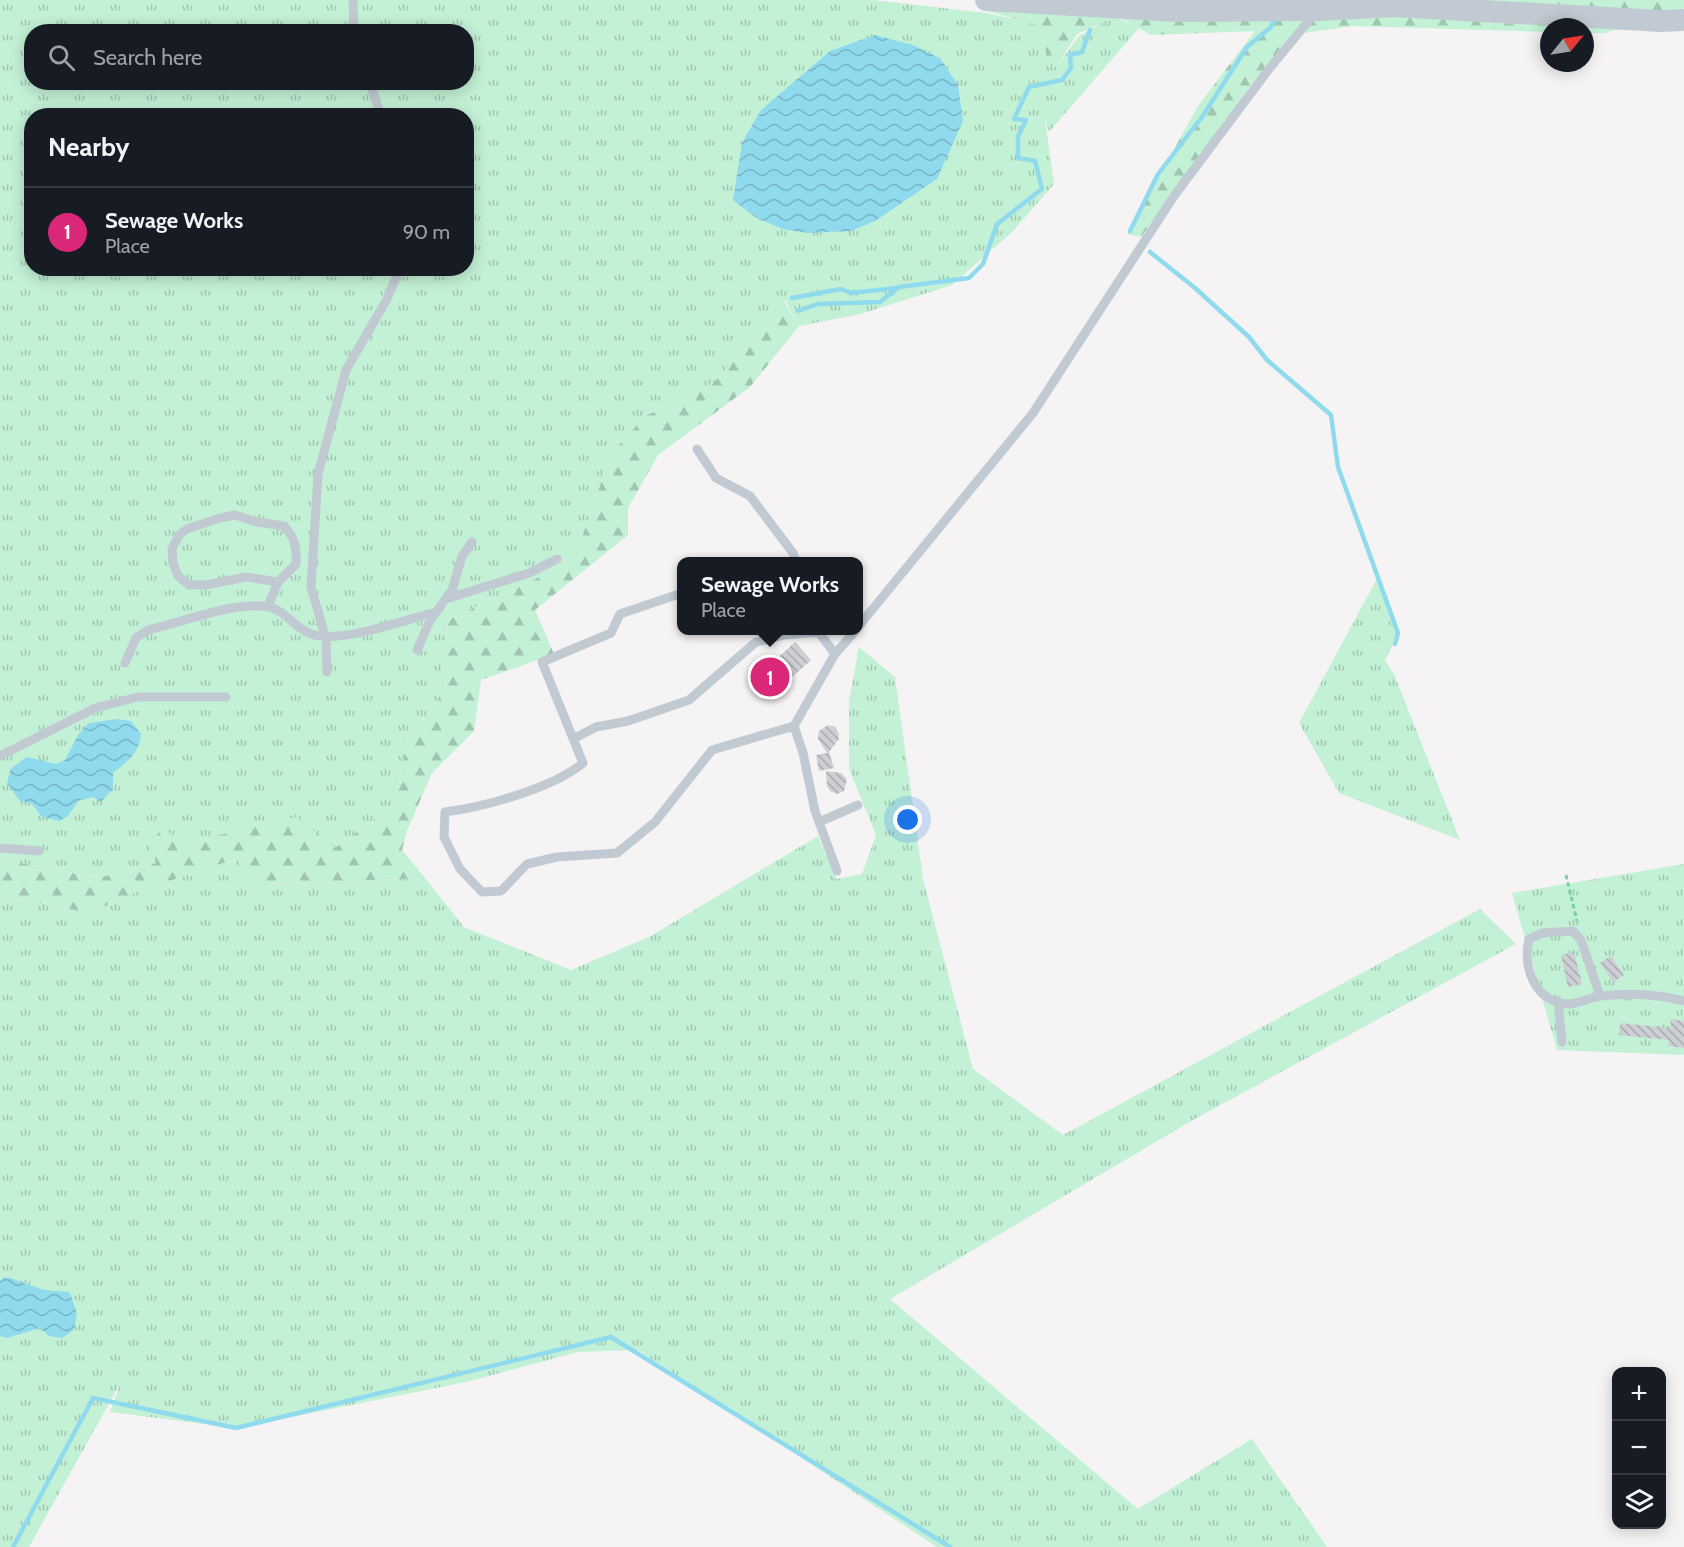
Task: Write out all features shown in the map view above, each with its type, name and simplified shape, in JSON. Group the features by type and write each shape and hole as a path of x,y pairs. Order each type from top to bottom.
{"street":[{"path":"986,0 1132,11 1318,10 1394,6 1661,21 1684,20"}],"lane":[{"path":"353,0 354,24"},
{"path":"863,622 1033,413 1174,196 1269,69 1318,10"},
{"path":"373,90 378,108"},
{"path":"327,672 326,639 311,587 318,474 346,370 387,299 396,276"},
{"path":"697,449 716,478 750,496 794,557"},
{"path":"268,606 278,582 296,564 297,550 293,536 284,526 257,522 235,515 220,518 187,529 178,535 172,549 173,563 178,576 189,585 207,585 246,577 278,582"},
{"path":"417,650 436,612 452,590 466,547 472,542"},
{"path":"446,599 519,576 557,559"},
{"path":"677,594 620,614 611,633 542,662 583,763 567,776 471,809 445,812 444,837 460,869 482,892 501,891 527,864 557,857 617,853 655,822 712,750 794,726 835,654 852,635"},
{"path":"125,663 136,638 148,630 245,606 268,606 287,617 302,631 326,639 436,612"},
{"path":"573,739 596,727 628,721 689,700 756,642 784,635"},
{"path":"821,635 835,654"},
{"path":"0,756 95,708 138,697 180,695 206,698 226,697"},
{"path":"794,726 803,753 819,822 837,871"},
{"path":"819,822 858,805"},
{"path":"0,848 39,851"},
{"path":"1600,996 1581,940 1573,931 1543,933 1529,939 1525,955 1534,985 1548,998 1569,1004 1600,996 1663,996 1684,1001"},
{"path":"1558,1001 1562,1042"}],"path":[{"path":"1566,875 1581,940"}],"green space":[{"path":"0,0 873,0 986,13 1046,26 1056,67 1079,36 1113,16 1139,28 1049,132 1045,119 1054,184 1012,232 952,285 861,314 799,326 785,300 734,343 726,373 704,389 645,416 611,454 579,546 548,573 448,620 439,698 408,739 394,805 335,848 190,845 162,830 157,863 98,878 0,859"},
{"path":"1026,0 1684,0 1684,8 1605,33 1594,33 1594,18 1540,18 1540,32 1354,26 1295,34 1256,78 1141,237 1127,234 1198,106 1255,31 1151,35 1117,16 1077,34 1056,67 1047,60 1043,27 984,10"},
{"path":"784,301 799,326 750,387 658,455 628,508 628,535 535,610 554,654 481,680 474,731 432,773 407,831 402,850 425,878 266,885 246,875 238,858 134,893 90,913 6,896 0,898 0,859 98,878 156,863 149,845 162,829 186,843 297,817 335,848 394,805 408,739 439,698 448,620 548,573 579,546 611,454 645,416 704,389 725,373 734,343"},
{"path":"1378,577 1398,633 1385,661 1394,674 1460,840 1339,793 1299,723"},
{"path":"859,647 895,677 923,879 973,1069 1063,1135 1480,909 1516,944 1193,1120 890,1299 1138,1509 1252,1439 1327,1547 937,1547 638,1350 578,1352 466,1382 236,1428 110,1412 120,1384 29,1547 0,1547 0,898 6,896 90,913 134,893 238,858 266,885 425,878 464,927 571,970 649,937 818,836 836,879 862,874 876,835 849,769 849,701"},
{"path":"1684,864 1684,1055 1557,1050 1512,893"}],"water":[{"path":"875,35 913,45 940,58 958,85 963,121 937,179 875,221 851,231 808,233 782,229 755,217 733,200 742,143 761,110 830,51"},
{"path":"117,719 131,721 141,734 140,741 132,756 113,773 113,789 101,802 93,797 78,801 68,816 59,821 42,817 31,803 20,801 7,783 11,768 27,757 56,764 65,760 78,735 89,723"},
{"path":"4,1277 46,1290 70,1293 77,1313 74,1330 62,1338 49,1336 40,1328 7,1338 0,1336 0,1281"}],"building":[{"path":"795,642 811,660 788,681 790,683 777,697 750,670 763,656 771,664"},
{"path":"828,725 835,727 839,734 839,739 829,752 834,768 819,771 816,755 827,753 818,739 819,731"},
{"path":"826,771 841,773 847,779 844,791 837,794 830,791 827,786"},
{"path":"1574,952 1582,984 1568,987 1561,955"},
{"path":"1611,956 1624,975 1613,982 1600,963"},
{"path":"1671,1019 1684,1021 1684,1048 1668,1046 1669,1040 1619,1035 1620,1023 1670,1028"}],"waterway":[{"path":"1130,231 1158,174 1202,117 1247,47 1270,28 1277,17"},
{"path":"798,311 818,304 880,302 899,287 969,278 983,264 997,224 1042,189 1035,161 1018,158 1018,137 1026,120 1014,119 1029,87 1062,80 1071,68 1070,55 1082,52 1090,30"},
{"path":"1150,252 1195,288 1249,337 1267,360 1331,415 1338,467 1398,633 1395,644"},
{"path":"792,298 841,289 851,293 897,288"},
{"path":"13,1547 93,1398 236,1428 611,1337 950,1547"}],"place":[{"name":"Sewage Works","path":"770,677"}]}
